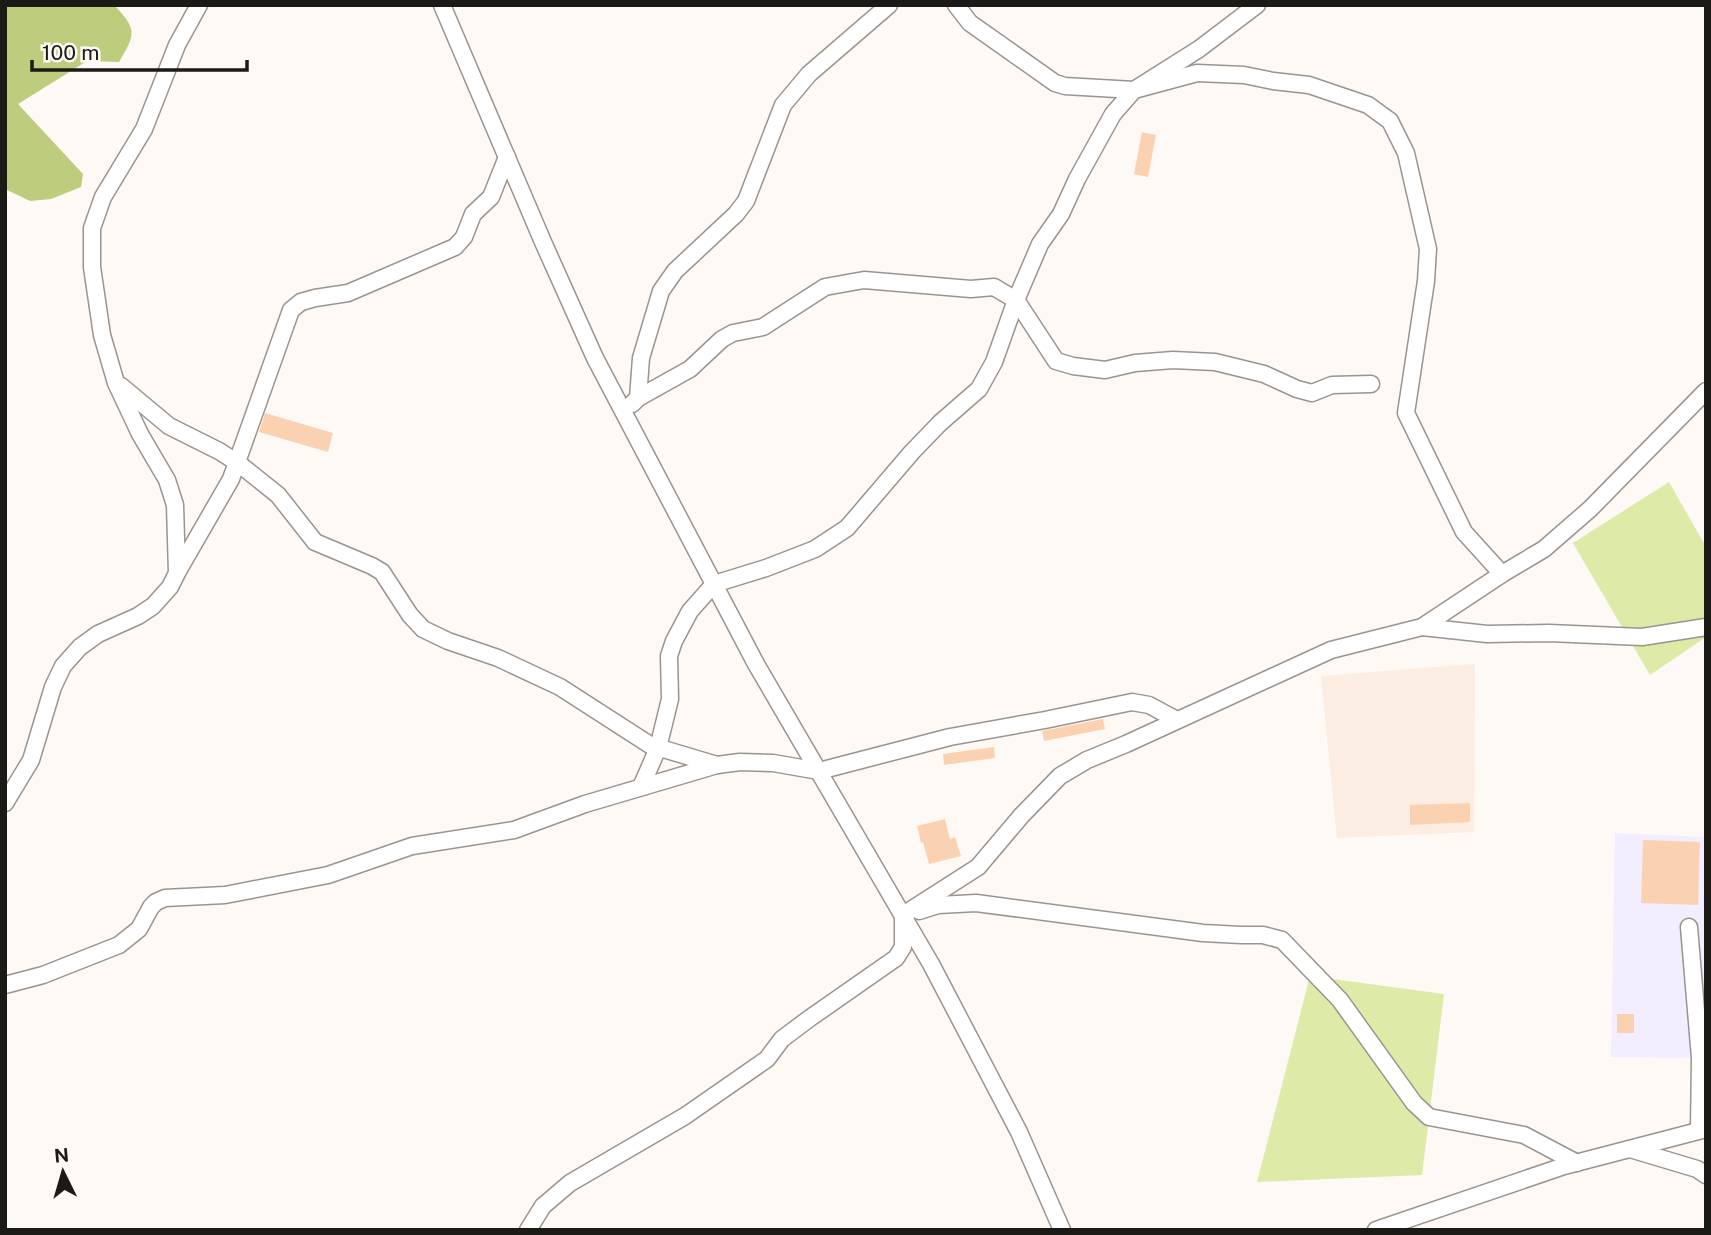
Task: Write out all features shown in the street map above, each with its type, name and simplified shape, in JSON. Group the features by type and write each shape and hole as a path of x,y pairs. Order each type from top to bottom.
{"street":[{"path":"177,573 177,531 167,480 140,434 116,383 102,335 92,267 92,228 103,197 144,129 177,45 199,5"},
{"path":"442,5 595,358 756,664 931,964 1019,1132 1062,1230"},
{"path":"638,398 641,358 661,292 675,271 736,214 746,201 783,105 809,74 889,5"},
{"path":"956,5 970,23 1055,83 1065,86 1134,90 1197,74 1244,75 1310,85 1368,105 1390,121 1406,153 1428,249 1426,281 1406,413 1464,532 1502,574"},
{"path":"641,787 658,748 670,699 669,656 690,611 714,584 815,550 847,528 912,452 979,389 994,362 1040,244 1061,214 1113,114 1134,90 1199,49 1256,5"},
{"path":"5,803 32,760 53,687 63,666 80,647 98,634 138,616 153,606 170,587 231,480 291,310 301,302 348,293 455,247 464,237 473,214 491,197 507,158"},
{"path":"624,412 638,398 690,369 722,339 763,327 825,287 864,280 971,289 994,287 1016,300 1056,361 1073,366 1105,370 1135,363 1174,360 1215,362 1264,374 1312,393 1332,385 1371,384"},
{"path":"116,383 170,426 238,463 278,495 315,542 382,572 410,615 423,629 498,658 560,687 650,745 717,765"},
{"path":"903,915 978,867 1059,776 1087,760 1331,650 1422,627 1544,549 1590,509 1706,391"},
{"path":"1422,627 1487,634 1549,633 1642,637 1706,627"},
{"path":"5,985 43,975 119,945 139,929 151,907 165,898 225,895 328,875 412,846 514,830 585,804 717,765 740,762 773,763 819,771 950,737 1132,702 1149,705 1177,720"},
{"path":"903,915 937,905 976,903 1203,933 1263,935 1282,940 1340,1000 1414,1103 1429,1117 1524,1135 1577,1163"},
{"path":"528,1230 543,1206 570,1184 685,1116 767,1059 782,1039 896,958 903,947 903,915"},
{"path":"1376,1230 1577,1163 1702,1129 1700,1058 1689,927"},
{"path":"1628,1149 1697,1169 1706,1175"}],"shaded area":[{"path":"1475,664 1474,832 1337,838 1321,676"},
{"path":"1615,833 1706,837 1706,1058 1611,1057"}],"green space":[{"path":"5,5 114,5 127,20 132,32 129,45 119,62 87,61 18,104 83,174 81,187 51,199 30,201 5,189"},
{"path":"1669,482 1706,547 1706,637 1650,675 1573,543"},
{"path":"1310,976 1444,994 1422,1175 1257,1182"}],"building":[{"path":"1142,132 1156,135 1148,177 1134,174"},
{"path":"265,413 333,433 328,452 259,432"},
{"path":"1103,719 1105,729 1044,741 1042,731"},
{"path":"994,747 995,758 944,765 943,754"},
{"path":"1470,803 1470,822 1410,825 1410,805"},
{"path":"945,819 950,839 955,837 961,856 929,864 917,826"},
{"path":"1643,840 1700,842 1698,905 1641,903"},
{"path":"1617,1014 1634,1014 1634,1033 1617,1033"}]}
